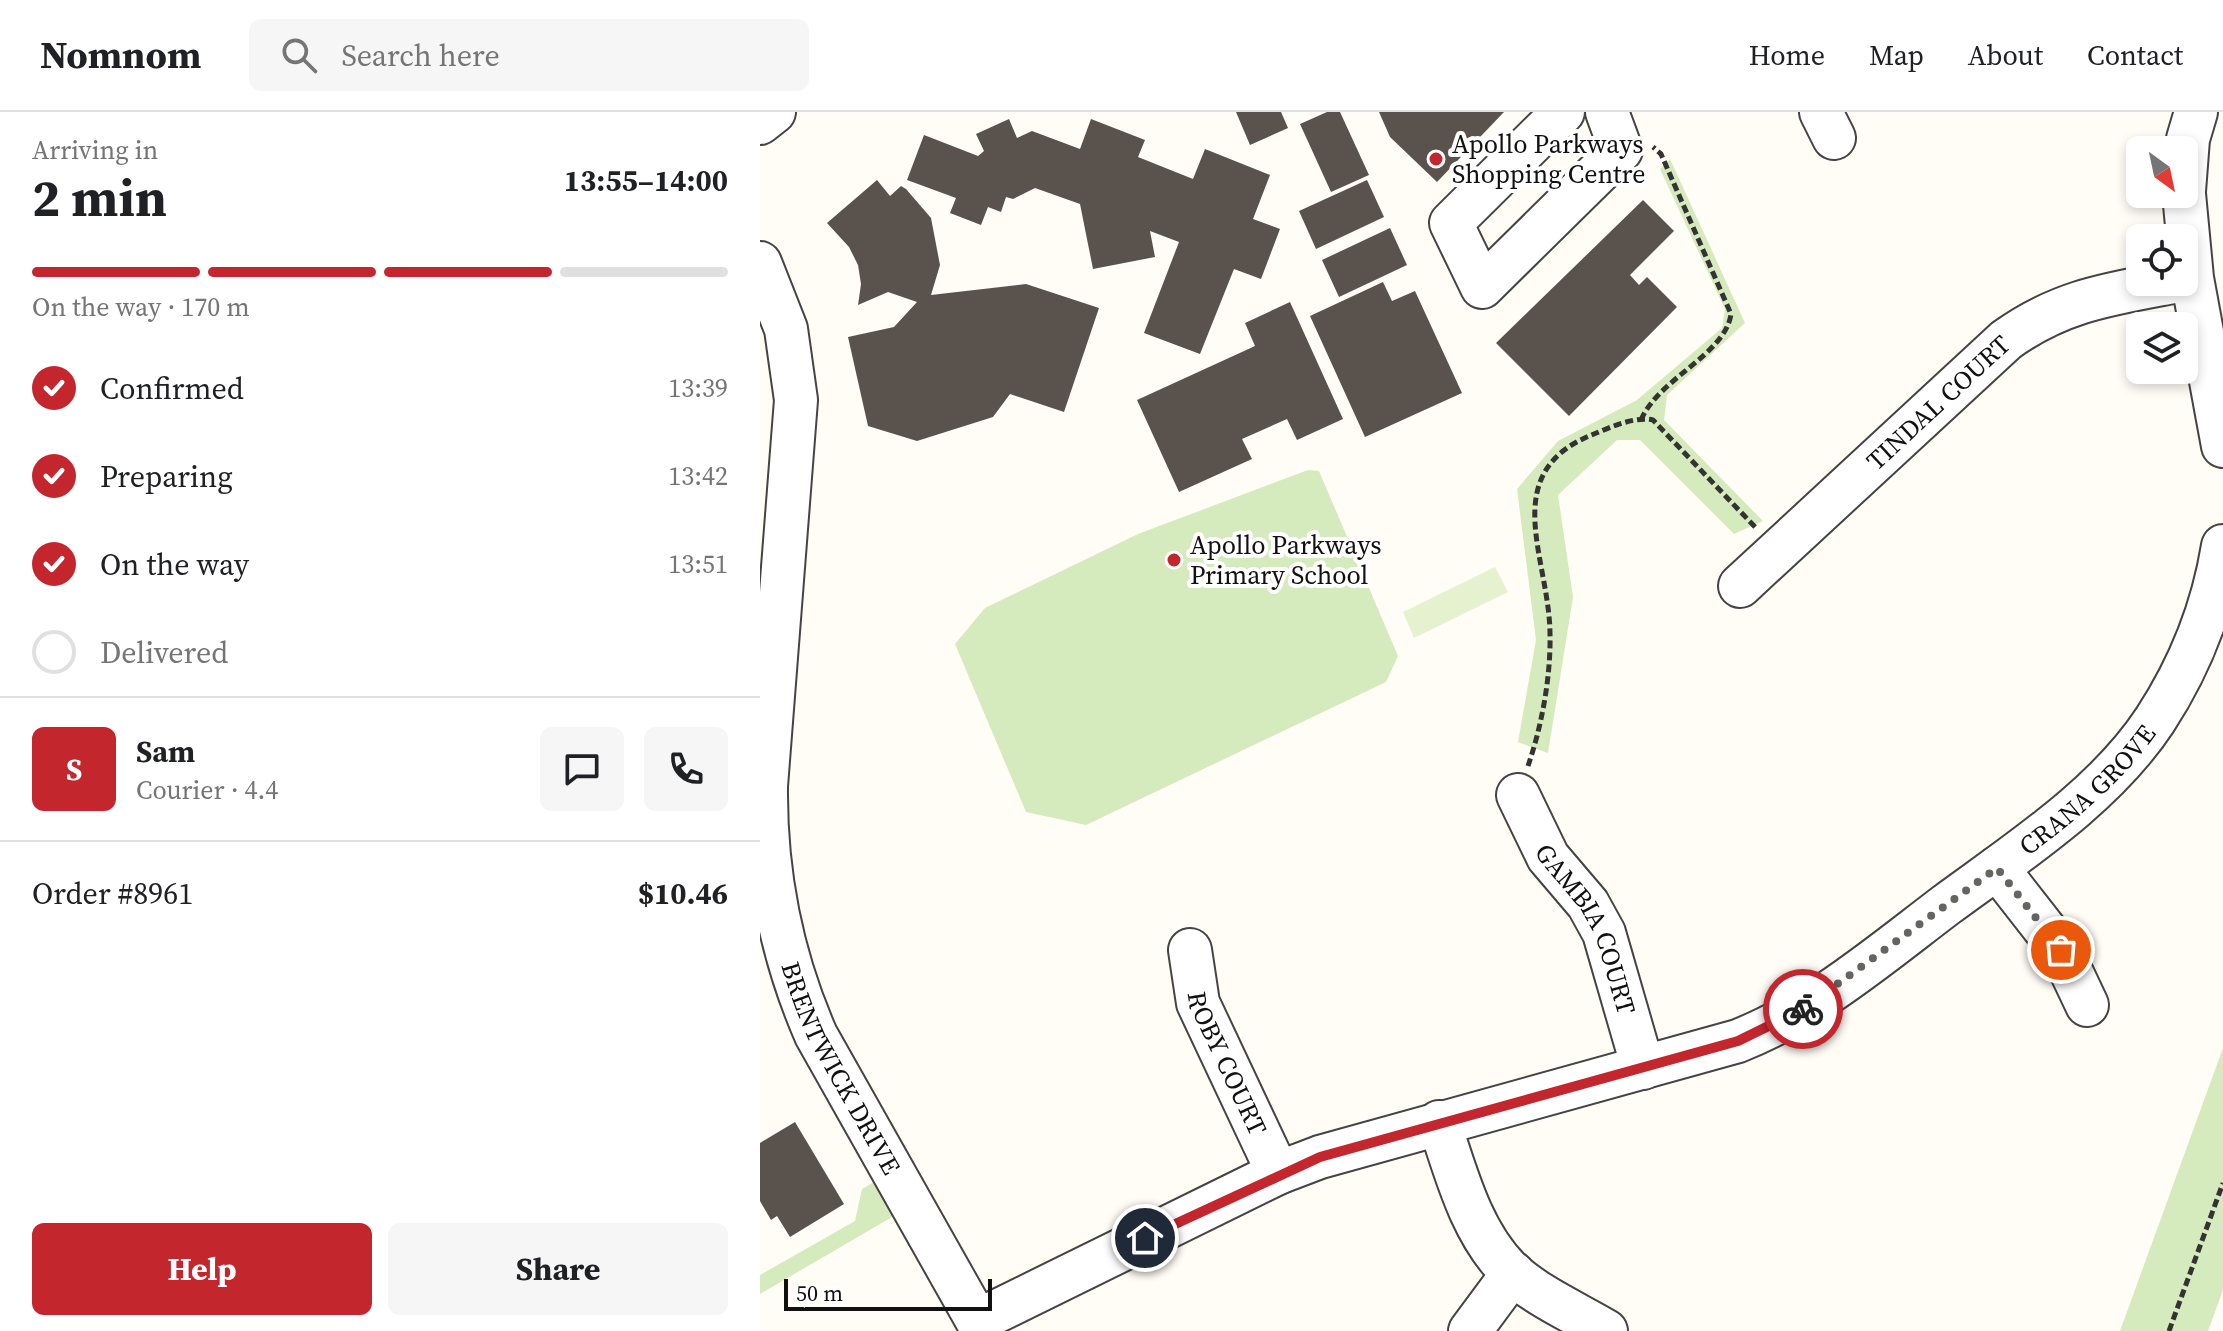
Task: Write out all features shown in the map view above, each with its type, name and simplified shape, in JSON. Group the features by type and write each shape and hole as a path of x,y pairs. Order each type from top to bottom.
{"street":[{"path":"760,123 774,112"},
{"path":"1563,112 1451,223 1482,287 1621,150 1607,112"},
{"path":"2189,136 2196,112"},
{"name":"BRENTWICK DRIVE","path":"760,263 786,329 796,400 766,786 766,827 775,906 798,992 816,1035 981,1326"},
{"name":"TINDAL COURT","path":"1740,586 2006,340 2030,323 2087,299 2126,291"},
{"path":"2187,296 2223,446"},
{"name":"CRANA GROVE","path":"981,1326 1278,1173 1377,1138 1643,1068 1769,1029 1853,975 1997,868 2117,767 2154,722 2205,620 2223,546"},
{"name":"GAMBIA COURT","path":"1518,795 1548,857 1588,904 1604,933 1643,1068"},
{"path":"1997,868 2061,950 2087,1005"},
{"name":"ROBY COURT","path":"1190,950 1198,1003 1278,1173"},
{"path":"1439,1122 1477,1224 1513,1273 1606,1331"},
{"path":"1470,1331 1513,1273"}],"path":[{"path":"1621,150 1649,147 1661,154 1731,314 1726,332 1657,394 1641,420"},
{"path":"1518,795 1537,739 1550,654 1551,630 1533,511 1545,471 1565,450 1595,433 1641,420 1653,420 1779,552"},
{"path":"2169,1331 2223,1183"}],"green space":[{"path":"1670,159 1745,323 1667,395 1664,420 1763,521 1734,534 1640,440 1617,440 1558,495 1573,597 1548,753 1518,742 1536,640 1517,489 1558,441 1637,400 1722,328 1725,309 1660,169"},
{"path":"1308,470 1319,471 1398,656 1386,682 1086,825 1026,812 955,644 985,608 1138,534"},
{"path":"1495,567 1508,592 1414,638 1403,612"},
{"path":"2223,1048 2223,1290 2208,1331 2120,1331"},
{"path":"879,1179 899,1213 760,1294 760,1275 855,1221 862,1189"}],"building":[{"path":"1236,112 1281,112 1288,128 1250,145"},
{"path":"1327,112 1340,112 1369,175 1331,192 1300,124"},
{"name":"Apollo Parkways Shopping Centre","path":"1379,112 1504,112 1437,182 1390,137"},
{"path":"1009,119 1017,138 1032,131 1080,149 1091,119 1145,140 1138,157 1193,179 1205,149 1270,175 1253,219 1280,229 1261,279 1234,269 1200,354 1144,333 1179,242 1150,231 1155,257 1093,269 1080,204 1035,188 1013,199 1006,197 1001,212 988,207 981,225 950,213 956,198 907,180 924,135 978,156 984,151 976,134"},
{"path":"877,180 890,196 901,186 906,189 931,218 940,265 931,295 1026,284 1099,308 1064,412 1010,394 993,417 917,441 868,426 848,337 894,327 917,302 888,292 858,305 861,284 858,265 849,247 827,223"},
{"path":"1367,180 1384,217 1316,249 1299,211"},
{"path":"1643,200 1674,231 1630,275 1639,285 1647,277 1677,307 1569,416 1496,343"},
{"path":"1390,228 1407,265 1339,297 1322,260"},
{"path":"1383,282 1392,301 1415,291 1462,393 1365,437 1310,316"},
{"path":"1290,302 1343,419 1297,440 1287,419 1242,439 1252,459 1179,492 1137,400 1255,346 1245,323"},
{"path":"795,1122 844,1204 790,1237 777,1216 771,1220 760,1201 760,1143"}],"way so far":[{"path":"1803,1009 1997,868 2061,950"}],"place":[{"name":"Apollo Parkways Shopping Centre","path":"1436,159"},
{"name":"Apollo Parkways Primary School","path":"1174,560"}],"route":[{"path":"1145,1238 1278,1173 1320,1157 1377,1138 1738,1041 1769,1029 1803,1009"}]}
